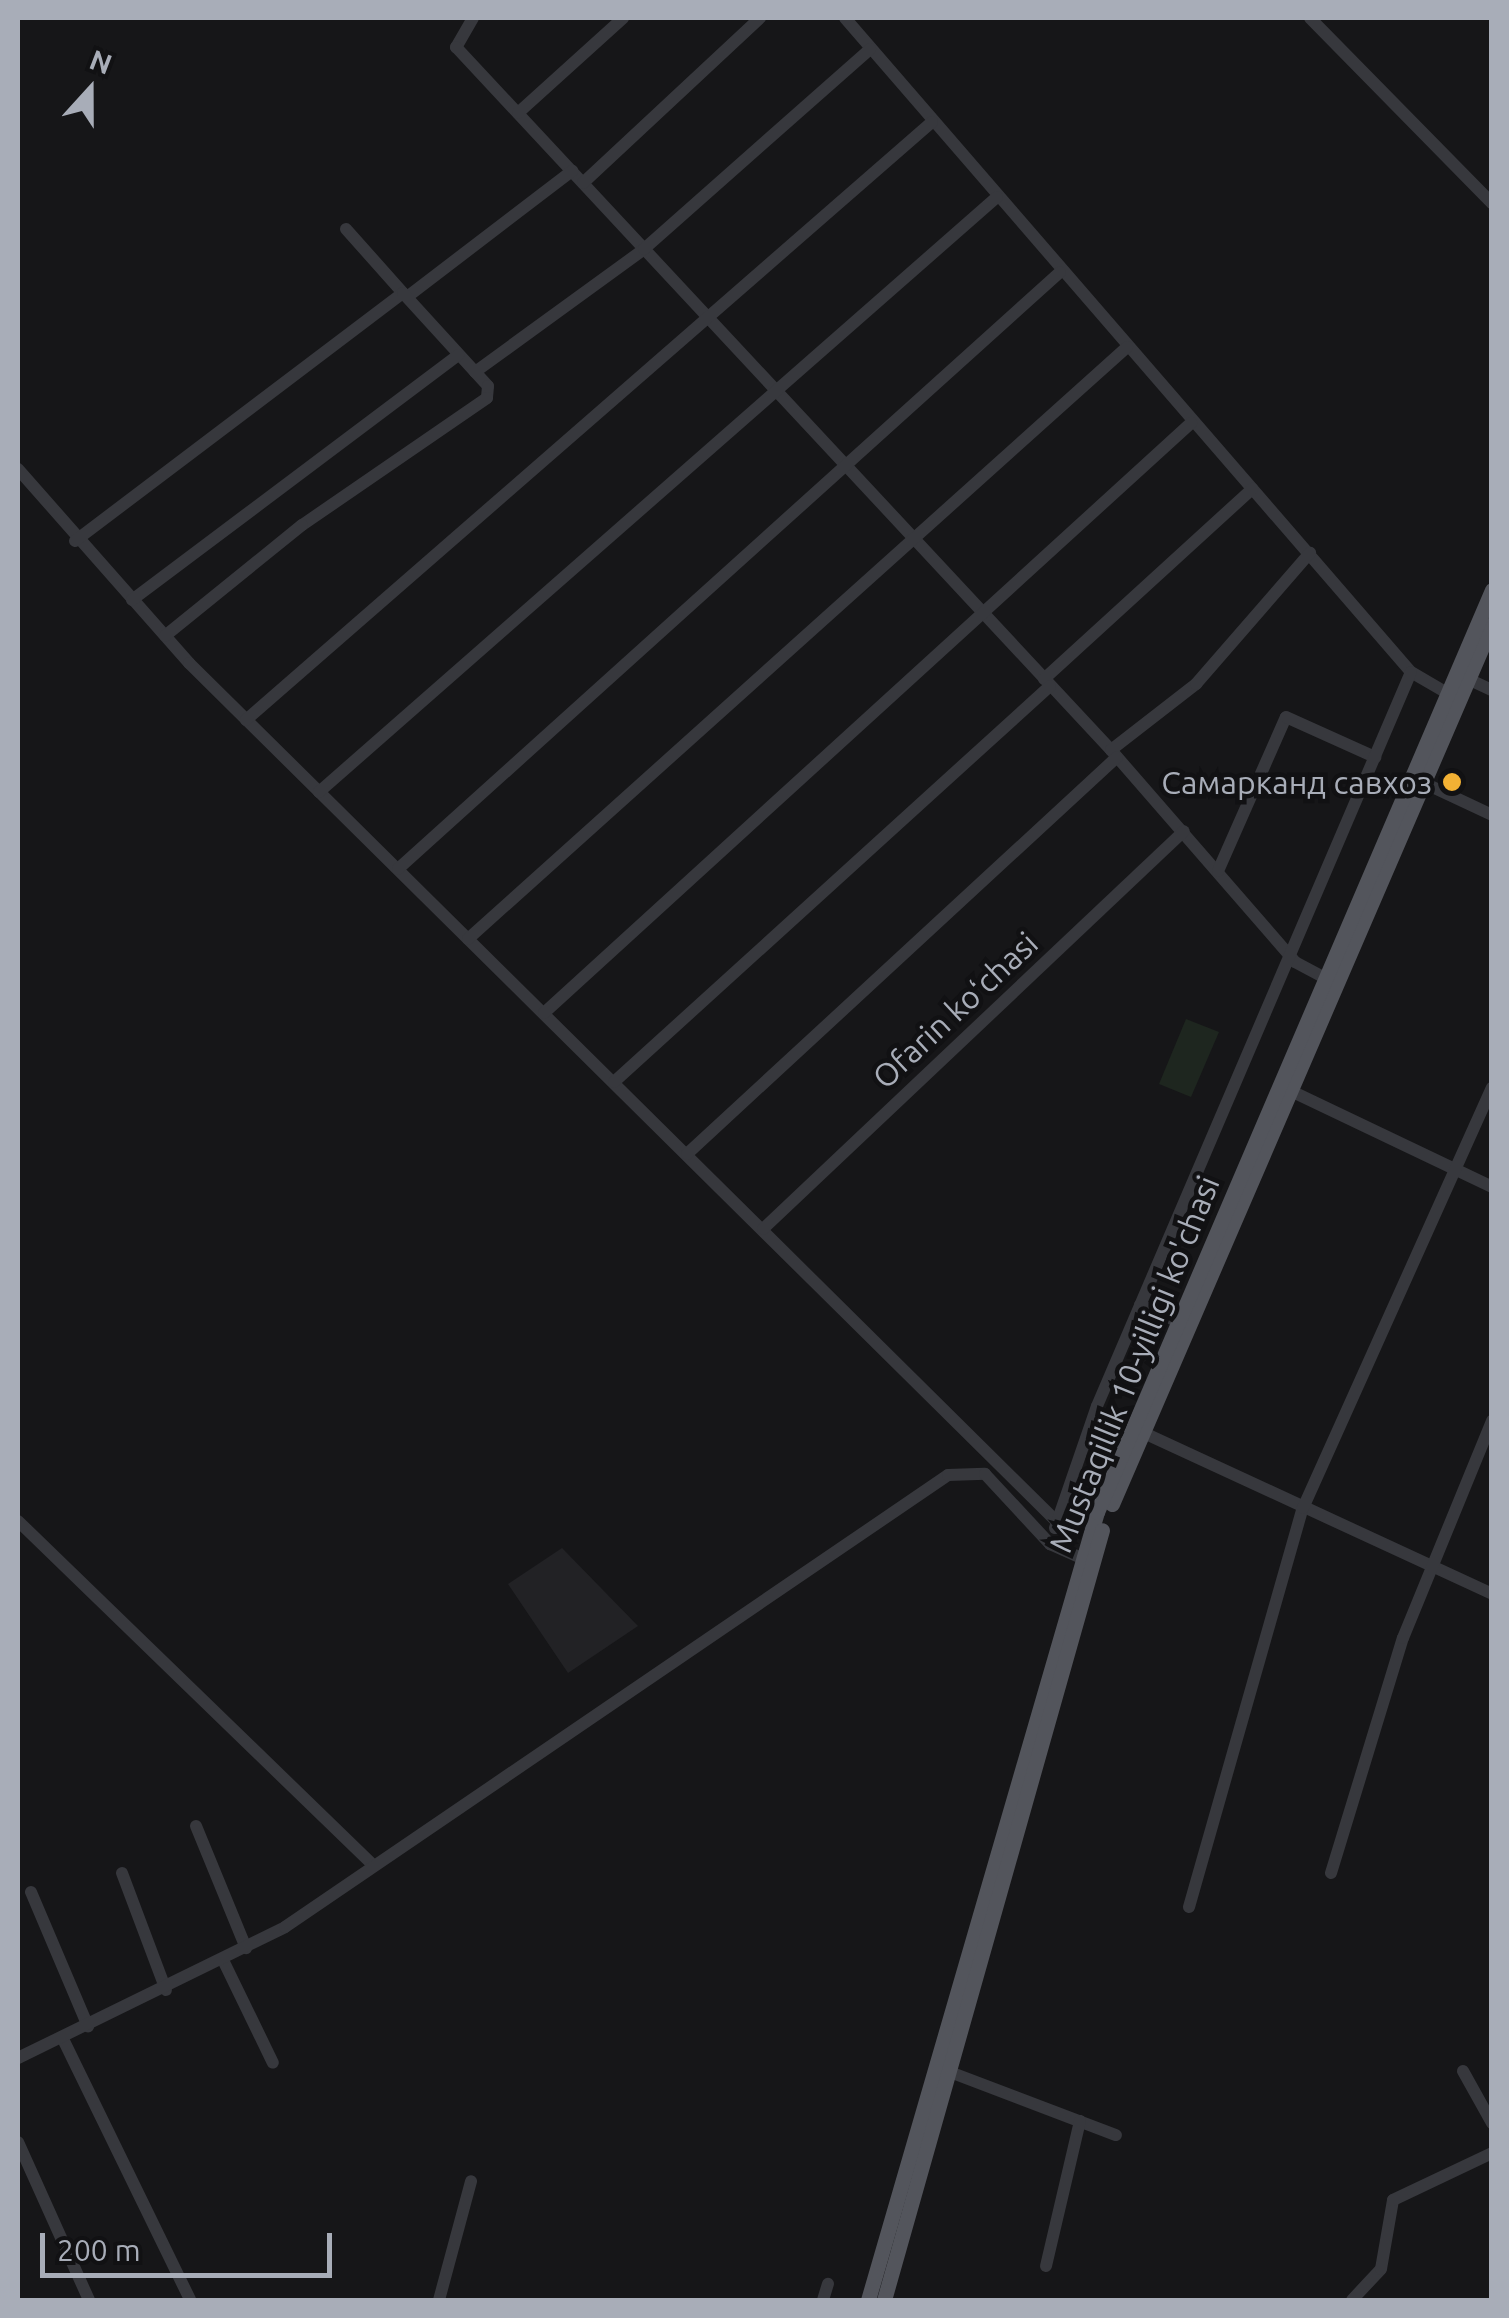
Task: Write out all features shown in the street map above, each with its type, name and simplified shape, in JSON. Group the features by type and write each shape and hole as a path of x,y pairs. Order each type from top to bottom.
{"main road":[{"name":"Mustaqillik 10-yilligi ko'chasi","path":"884,2300 940,2068 1082,1558 1174,1320 1319,976 1492,590"},
{"name":"Mustaqillik 10-yilligi ko'chasi","path":"868,2300 1106,1518 1492,624"}],"street":[{"path":"473,18 456,47 1184,830 1292,959 1319,976"},
{"path":"518,113 624,18"},
{"path":"583,183 760,18"},
{"path":"845,18 1060,272 1411,672 1448,693"},
{"path":"1310,18 1492,203"},
{"path":"475,372 644,249 870,50"},
{"path":"246,720 712,321 932,122"},
{"path":"75,541 572,171"},
{"path":"319,792 781,394 997,197"},
{"path":"165,636 302,525 484,400 488,386 346,229"},
{"path":"398,869 1060,272"},
{"path":"468,939 1126,347"},
{"path":"132,600 458,355"},
{"path":"544,1013 1191,423"},
{"path":"18,469 75,541 246,720 1057,1522"},
{"path":"614,1082 1252,490"},
{"path":"687,1154 1114,754 1196,684 1310,553"},
{"path":"1050,1544 1140,1305 1292,959 1411,672"},
{"path":"1468,679 1492,690"},
{"path":"1218,871 1286,718 1375,757"},
{"path":"1424,782 1492,815"},
{"name":"Ofarin koʻchasi","path":"763,1228 1184,830"},
{"path":"1189,1907 1303,1508 1492,1086"},
{"path":"1291,1092 1492,1187"},
{"path":"1140,1305 1174,1320"},
{"path":"1331,1873 1430,1567 1492,1420"},
{"path":"1144,1432 1492,1594"},
{"path":"18,2058 166,1990 246,1948 948,1475 985,1474 1050,1544 1082,1558"},
{"path":"18,1521 373,1865"},
{"path":"196,1826 246,1948"},
{"path":"122,1873 166,1990"},
{"path":"31,1892 88,2026"},
{"path":"223,1960 272,2063"},
{"path":"62,2038 190,2300"},
{"path":"940,2068 1116,2135"},
{"path":"1463,2071 1492,2123"},
{"path":"1046,2266 1080,2121"},
{"path":"18,2142 89,2300"},
{"path":"1352,2300 1381,2269 1393,2200 1492,2153"},
{"path":"439,2300 471,2181"},
{"path":"823,2300 828,2284"}],"shaded area":[{"path":"1186,1019 1219,1032 1191,1097 1159,1084"},
{"path":"562,1548 638,1626 568,1673 508,1584"}],"place":[{"name":"Самарканд савхоз","path":"1452,782"}]}
